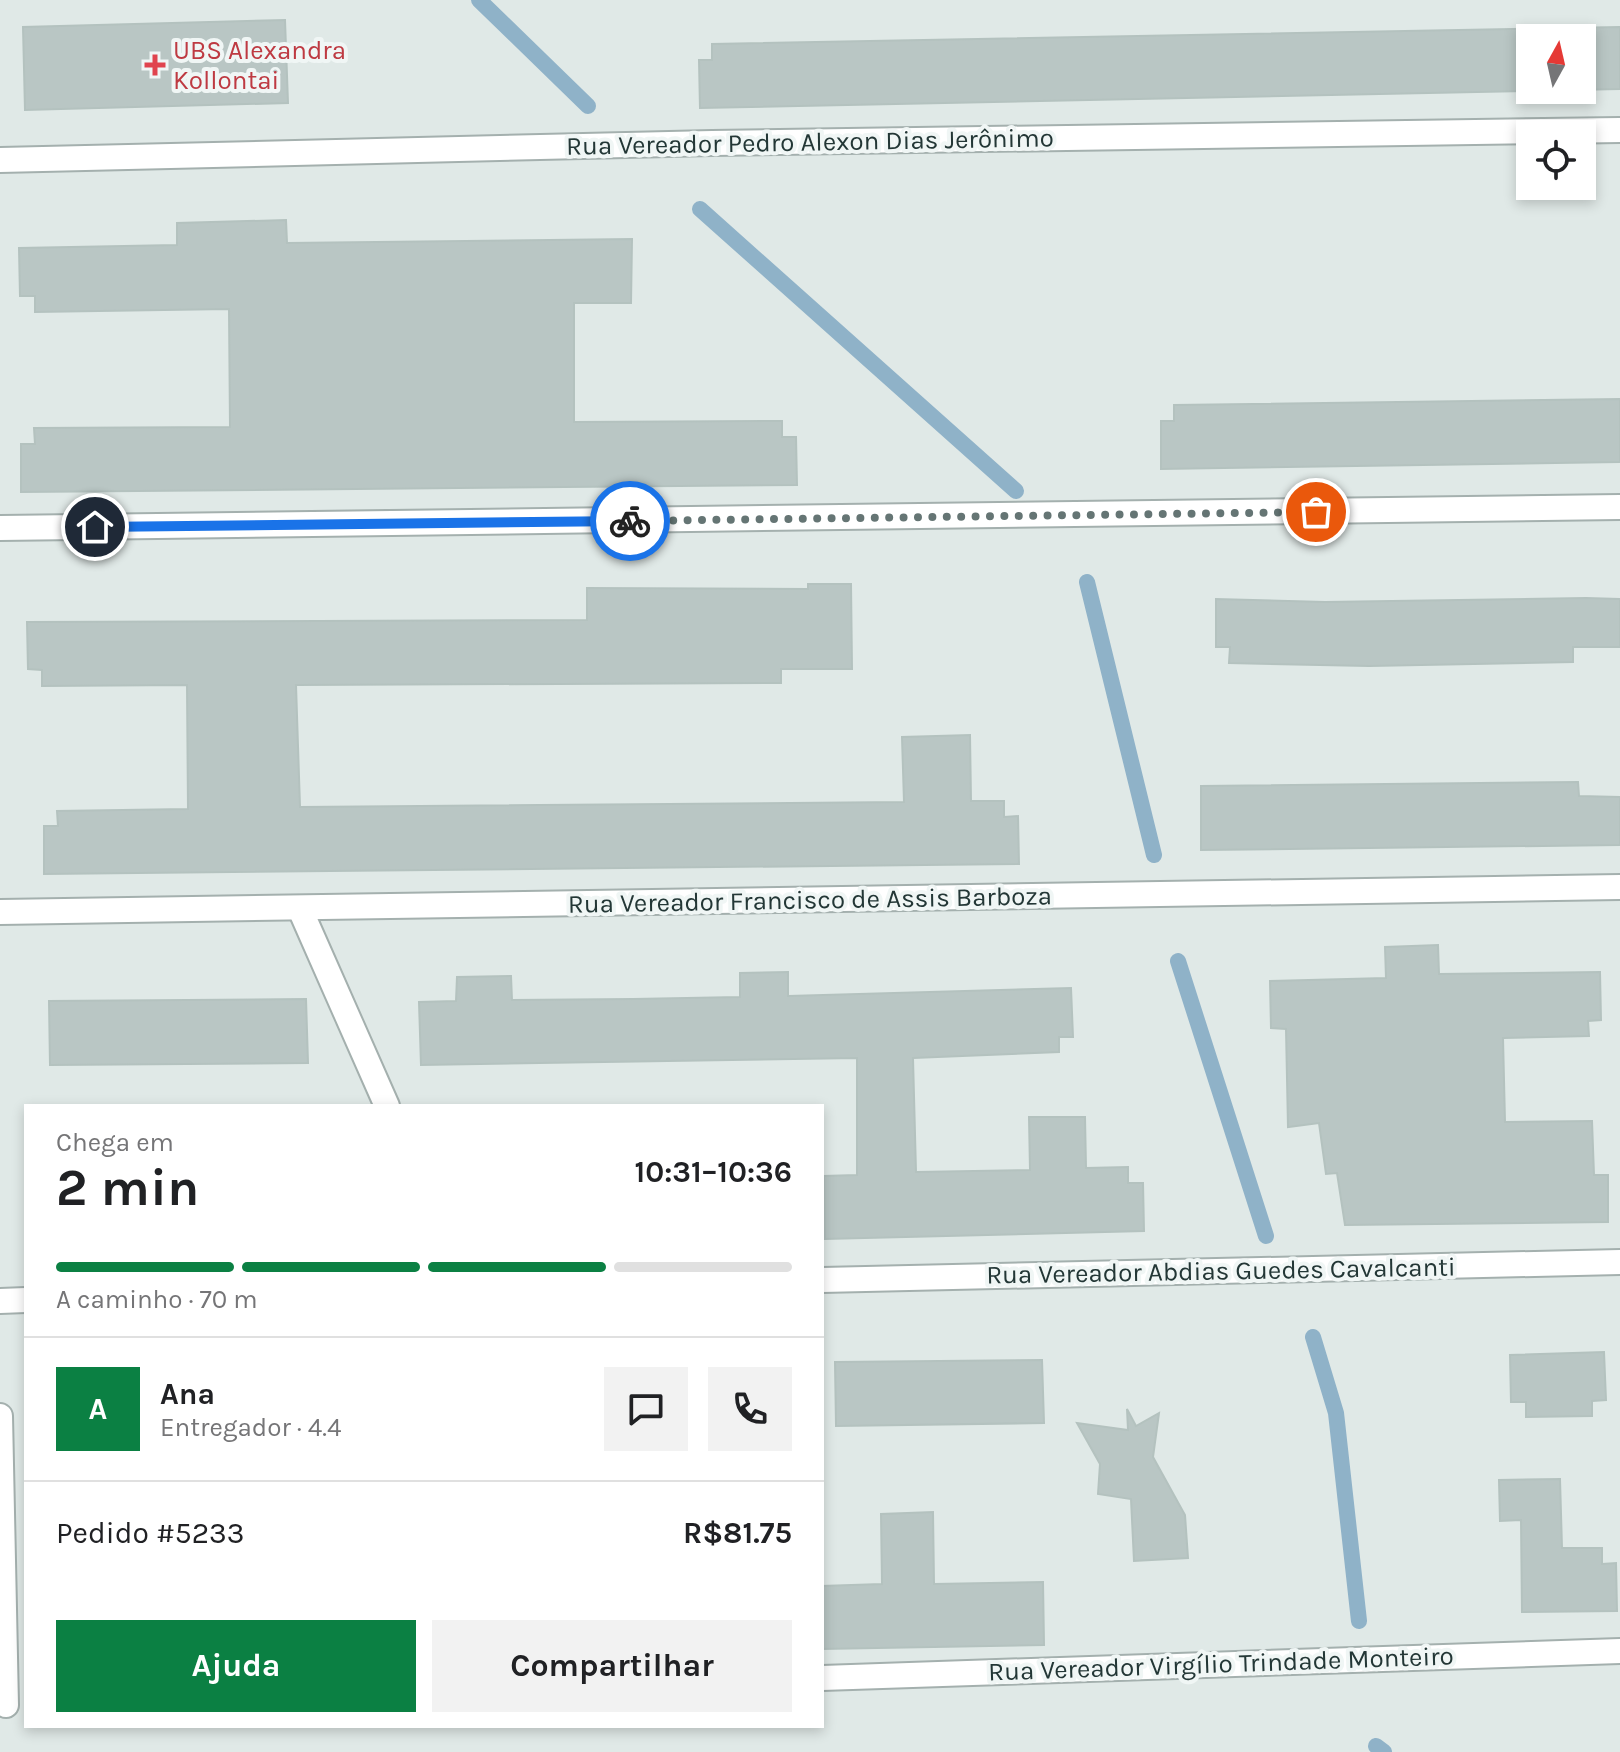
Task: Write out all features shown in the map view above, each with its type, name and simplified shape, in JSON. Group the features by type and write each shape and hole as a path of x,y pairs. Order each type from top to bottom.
{"street":[{"name":"Rua Vereador Pedro Alexon Dias Jerônimo","path":"0,160 712,143 1620,130"},
{"path":"0,528 1620,507"},
{"name":"Rua Vereador Francisco de Assis Barboza","path":"0,912 1620,887"},
{"path":"300,909 386,1104"},
{"name":"Rua Vereador Abdias Guedes Cavalcanti","path":"824,1280 1620,1262"},
{"path":"0,1301 24,1300"},
{"path":"0,1416 11,1705"},
{"name":"Rua Vereador Virgílio Trindade Monteiro","path":"824,1678 1620,1651"}],"building":[{"name":"UBS Alexandra Kollontai","path":"285,20 288,103 25,110 23,27"},
{"path":"1596,27 1620,27 1620,89 1596,90"},
{"path":"1516,29 1516,91 700,108 699,60 712,60 712,44"},
{"path":"286,220 287,243 632,239 631,303 574,303 574,422 782,421 782,437 796,437 797,485 21,492 21,444 35,444 34,428 230,427 229,309 35,312 35,296 20,296 19,248 177,245 177,223"},
{"path":"1620,399 1620,462 1161,469 1161,421 1174,421 1174,405"},
{"path":"808,584 851,584 852,669 781,669 781,683 296,685 300,807 904,802 902,737 970,735 971,801 1004,801 1004,817 1018,816 1019,864 44,874 44,826 58,826 57,811 188,809 187,685 42,686 42,670 28,669 27,622 587,620 587,588 808,589"},
{"path":"1216,599 1325,602 1620,599 1620,647 1573,647 1573,662 1369,666 1229,663 1230,647 1216,647"},
{"path":"1578,782 1579,796 1620,797 1620,845 1201,850 1201,786"},
{"path":"1438,945 1439,974 1600,972 1601,1020 1588,1021 1589,1036 1503,1038 1505,1122 1592,1121 1594,1175 1608,1175 1608,1222 1345,1225 1337,1173 1326,1174 1319,1123 1288,1127 1286,1029 1271,1028 1270,981 1386,978 1385,947"},
{"path":"788,972 788,996 1071,988 1073,1037 1059,1037 1059,1052 913,1058 916,1172 1030,1170 1029,1117 1085,1117 1086,1168 1128,1167 1128,1183 1143,1183 1144,1231 825,1239 824,1176 857,1175 857,1058 421,1065 419,1002 456,1001 457,977 511,976 512,1000 633,999 740,997 740,973"},
{"path":"306,999 308,1063 50,1065 49,1001"},
{"path":"1604,1352 1606,1400 1592,1401 1592,1416 1526,1417 1526,1402 1511,1402 1510,1355"},
{"path":"1042,1360 1044,1423 836,1426 835,1362"},
{"path":"1127,1409 1136,1426 1159,1413 1153,1457 1185,1515 1188,1558 1134,1561 1131,1499 1098,1494 1100,1464 1077,1423 1128,1430"},
{"path":"1560,1479 1562,1548 1602,1548 1602,1564 1616,1563 1617,1611 1522,1612 1521,1520 1500,1521 1499,1480"},
{"path":"933,1512 934,1584 1043,1582 1044,1645 824,1649 824,1586 882,1584 881,1514"}],"waterway":[{"path":"479,0 588,106"},
{"path":"700,209 1016,491"},
{"path":"1087,582 1154,855"},
{"path":"1178,961 1266,1236"},
{"path":"1313,1337 1336,1413 1359,1621"},
{"path":"1376,1746 1384,1752"}],"way so far":[{"path":"630,521 1316,512"}],"place":[{"name":"UBS Alexandra Kollontai","path":"155,65"}],"route":[{"path":"95,527 630,521"}]}
